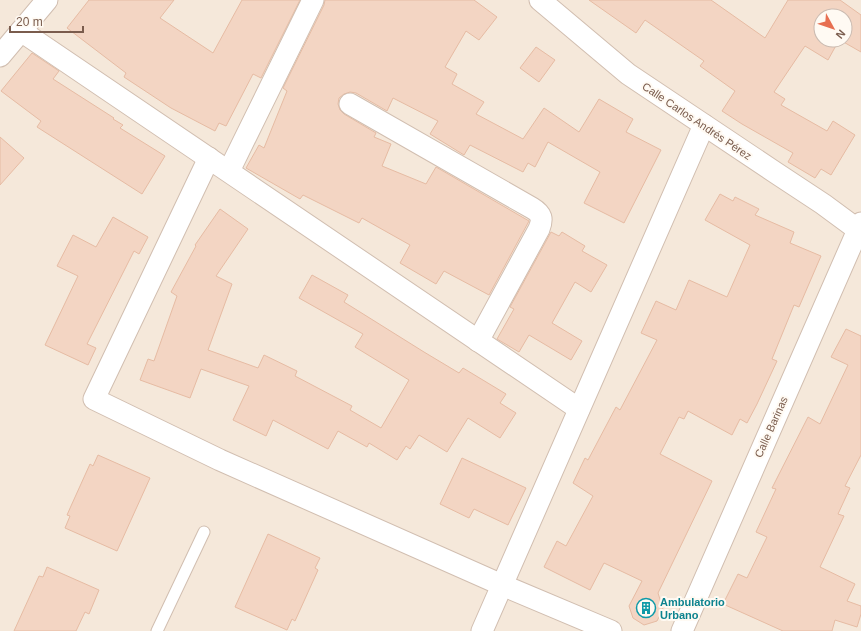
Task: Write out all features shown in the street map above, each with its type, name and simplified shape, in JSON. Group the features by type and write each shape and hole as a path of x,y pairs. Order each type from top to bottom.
{"street":[{"path":"0,56 47,0"},
{"path":"229,171 313,0"},
{"name":"Calle Carlos Andrés Pérez","path":"540,0 628,74 704,126 860,228"},
{"path":"21,31 579,409"},
{"path":"350,104 532,208 540,215 542,223 539,230 478,341"},
{"path":"482,631 704,126"},
{"path":"209,158 94,399 220,460 611,631"},
{"name":"Calle Barinas","path":"682,631 860,228"}],"lane":[{"path":"157,631 204,532"}],"shaded area":[{"path":"0,0 861,0 861,631 0,631"}],"building":[{"path":"89,0 174,0 160,18 213,53 242,0 300,0 261,78 253,74 226,126 219,123 215,131 171,108 124,77 126,73 67,28"},
{"path":"325,0 474,0 497,17 479,40 466,31 445,67 457,74 452,84 484,102 476,114 523,139 544,108 579,132 599,99 633,119 626,132 661,150 624,223 584,203 600,172 548,142 535,167 528,163 523,172 470,145 464,155 430,134 438,121 393,98 387,111 356,93 350,92 344,94 339,98 338,104 340,110 344,114 376,133 374,137 391,144 382,166 426,184 436,167 529,221 489,295 444,271 436,284 400,263 410,245 362,218 359,223 303,195 300,199 246,168 259,145 264,148 287,91 283,88 324,5"},
{"path":"589,0 711,0 765,38 788,0 840,0 851,8 813,8 813,48 835,48 828,60 805,46 774,92 785,99 781,105 827,131 833,121 855,135 831,175 821,169 815,178 788,162 793,153 722,111 735,91 700,66 704,61 645,20 636,33"},
{"path":"853,9 861,15 861,52 853,47"},
{"path":"536,47 555,60 539,82 520,68"},
{"path":"32,53 59,71 53,79 114,118 113,119 123,125 120,128 165,156 142,194 37,127 41,121 1,91"},
{"path":"0,137 24,158 0,185"},
{"path":"720,194 733,201 735,197 759,209 755,215 794,232 790,243 821,256 799,307 794,305 772,359 777,361 747,423 740,419 732,435 688,411 684,419 679,417 660,454 712,481 658,593 663,609 657,621 644,625 633,618 629,606 642,581 604,563 590,590 544,567 557,541 566,546 593,496 573,483 585,458 588,460 616,407 620,410 657,340 641,333 656,301 676,310 689,280 727,297 750,245 705,220"},
{"path":"220,209 248,229 216,276 232,284 208,350 258,368 264,355 297,371 295,376 352,406 350,410 381,428 409,380 355,347 363,334 299,298 312,275 348,295 344,302 424,352 459,373 463,368 506,394 500,403 516,413 500,438 468,418 447,452 419,435 410,449 406,446 397,460 369,443 367,447 338,431 328,449 273,420 266,436 233,420 249,386 201,369 190,398 140,380 148,359 154,361 177,296 171,292 196,246 195,245"},
{"path":"113,217 148,237 139,254 134,251 87,344 96,348 88,365 45,345 78,276 57,266 73,235 96,247"},
{"path":"551,232 559,236 562,232 585,246 582,251 607,265 591,292 575,282 552,323 582,341 571,360 529,335 519,352 497,339 514,309 510,307"},
{"path":"846,329 861,336 861,455 845,486 850,488 838,514 844,516 820,567 855,584 847,601 861,606 861,614 857,627 835,620 832,631 783,631 723,604 738,574 747,578 767,537 756,532 776,489 772,488 808,417 820,424 848,365 831,357"},
{"path":"98,455 150,478 117,551 65,528 70,516 67,515 71,506 90,464 93,466"},
{"path":"462,458 526,488 508,525 474,509 469,518 440,504"},
{"path":"268,534 320,558 315,568 318,570 295,621 292,619 287,630 235,607"},
{"path":"47,567 99,590 89,614 85,612 76,631 14,631 39,576 43,577"}],"place":[{"name":"Ambulatorio Urbano","path":"646,608"}]}
